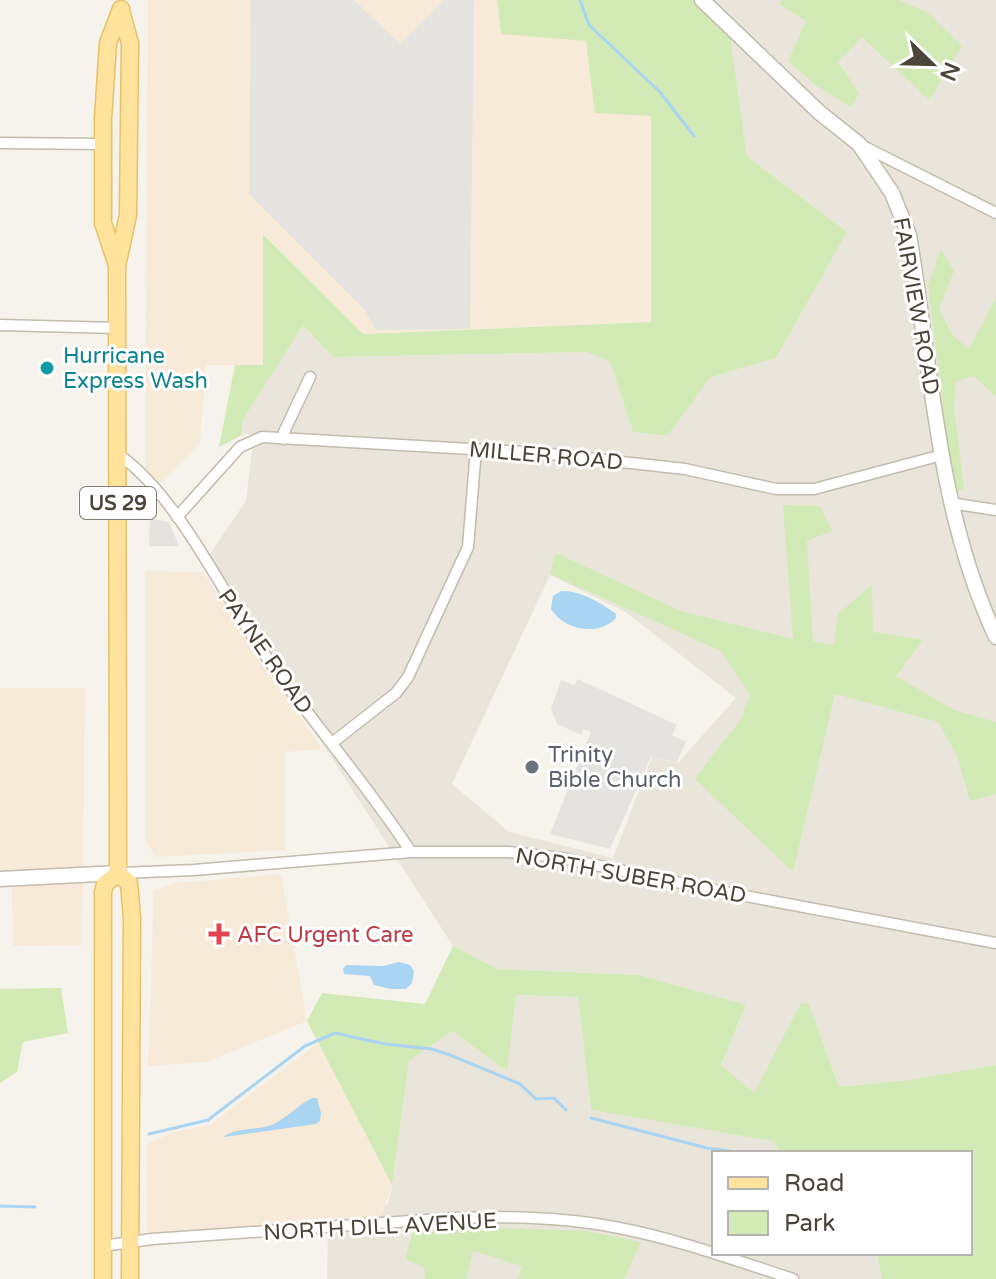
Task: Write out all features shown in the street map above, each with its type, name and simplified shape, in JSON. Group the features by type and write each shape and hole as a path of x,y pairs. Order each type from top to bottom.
{"main road":[{"name":"US 29","path":"117,266 103,223 103,119 108,43 121,6"},
{"name":"US 29","path":"121,6 130,43 130,73 128,215 117,266 118,873 129,883 132,918 130,1279"},
{"name":"US 29","path":"103,1279 103,892 105,884 118,873"}],"street":[{"name":"FAIRVIEW ROAD","path":"705,1 820,113 859,144 892,193 909,235 950,503 967,564 996,637"},
{"path":"0,143 104,144"},
{"path":"859,144 996,213"},
{"path":"0,325 117,328"},
{"path":"283,439 310,377"},
{"name":"MILLER ROAD","path":"177,517 245,443 262,437 541,453 685,469 795,491 814,489 942,455"},
{"path":"332,743 396,693 408,677 468,547 476,449"},
{"name":"PAYNE ROAD","path":"118,454 131,463 177,517 265,655 411,852"},
{"path":"950,503 996,510"},
{"name":"NORTH SUBER ROAD","path":"118,873 194,870 411,852 479,851 562,858 996,943"},
{"path":"0,879 118,873"},
{"name":"NORTH DILL AVENUE","path":"103,1246 152,1239 500,1217 619,1227 712,1255"},
{"name":"NORTH DILL AVENUE","path":"713,1255 793,1279"}],"shaded area":[{"path":"148,0 497,0 501,34 586,41 651,116 651,322 363,334 264,234 263,365 206,365 200,443 145,498"},
{"path":"251,0 354,0 400,44 444,0 474,0 470,329 376,330 365,310 249,194"},
{"path":"698,0 996,0 996,1065 908,1080 839,1087 809,1004 754,1094 721,1065 746,1006 639,975 497,969 453,946 205,561 246,501 254,434 242,435 242,421 303,324 333,357 586,352 610,360 633,432 666,436 711,377 776,358 847,232 747,156 729,31","holes":["550,575 627,613 736,698 678,763 652,757 613,858 509,832 452,784"]},
{"path":"150,518 169,522 179,546 149,546"},
{"path":"145,571 203,572 322,749 285,752 285,850 156,857 145,840"},
{"path":"578,679 677,725 672,735 686,742 677,762 651,757 610,849 550,834 591,732 583,729 581,735 557,724 551,709 561,680 574,685"},
{"path":"0,688 85,688 82,945 13,946 12,880 0,879"},
{"path":"281,874 307,1021 206,1062 148,1066 154,890 177,883"},
{"path":"515,995 578,997 591,1110 772,1141 780,1151 712,1151 712,1255 877,1255 882,1279 327,1279 328,1225 388,1204 409,1061 452,1031 506,1070"},
{"path":"318,1043 392,1185 381,1218 328,1225 147,1234 147,1144 173,1132 210,1125"}],"green space":[{"path":"497,0 698,0 729,30 747,156 847,232 776,358 711,377 667,436 633,432 610,361 586,352 333,357 303,325 242,421 242,435 219,447 235,365 263,365 263,234 363,334 651,322 651,116 595,113 586,41 501,34"},
{"path":"782,0 899,0 928,13 962,46 929,100 862,37 838,62 859,93 851,107 817,86 788,61 806,21 779,4"},
{"path":"941,249 954,271 939,308 952,335 969,349 996,298 996,397 974,376 956,382 954,408 964,489 953,493 928,285"},
{"path":"783,505 820,506 832,531 807,541 813,642 834,645 838,614 872,585 873,632 923,640 896,676 954,710 996,722 996,794 970,801 957,755 938,722 835,694 793,872 695,779 741,719 750,695 721,651 550,574 556,553 681,611 793,639"},
{"path":"453,946 497,969 639,975 746,1005 721,1065 754,1093 801,1003 809,1004 839,1087 908,1080 996,1065 996,1279 882,1279 877,1255 972,1255 972,1151 780,1151 772,1141 591,1110 578,997 516,995 507,1071 452,1031 409,1061 392,1185 307,1021 322,993 425,1004"},
{"path":"61,988 68,1033 23,1042 17,1072 0,1083 0,989"},
{"path":"499,1228 587,1231 641,1242 624,1279 517,1279 522,1266 473,1251 466,1279 425,1279 424,1267 405,1259 413,1232"}],"water":[{"path":"561,591 590,598 616,614 616,618 600,628 591,629 564,622 551,609 553,596"},
{"path":"399,962 410,965 414,971 412,983 406,989 374,985 370,976 344,974 343,969 346,965 383,966"},
{"path":"317,1098 321,1113 320,1121 316,1124 223,1137 274,1124"}],"waterway":[{"path":"580,0 589,25 660,92 694,136"},
{"path":"149,1134 208,1120 305,1046 335,1033 385,1044 432,1049 520,1084 536,1099 554,1098 566,1110"},
{"path":"591,1118 729,1151"},
{"path":"0,1206 35,1207"}],"place":[{"name":"Hurricane Express Wash","path":"47,368"},
{"name":"Trinity Bible Church","path":"532,767"},
{"name":"AFC Urgent Care","path":"219,934"}]}
